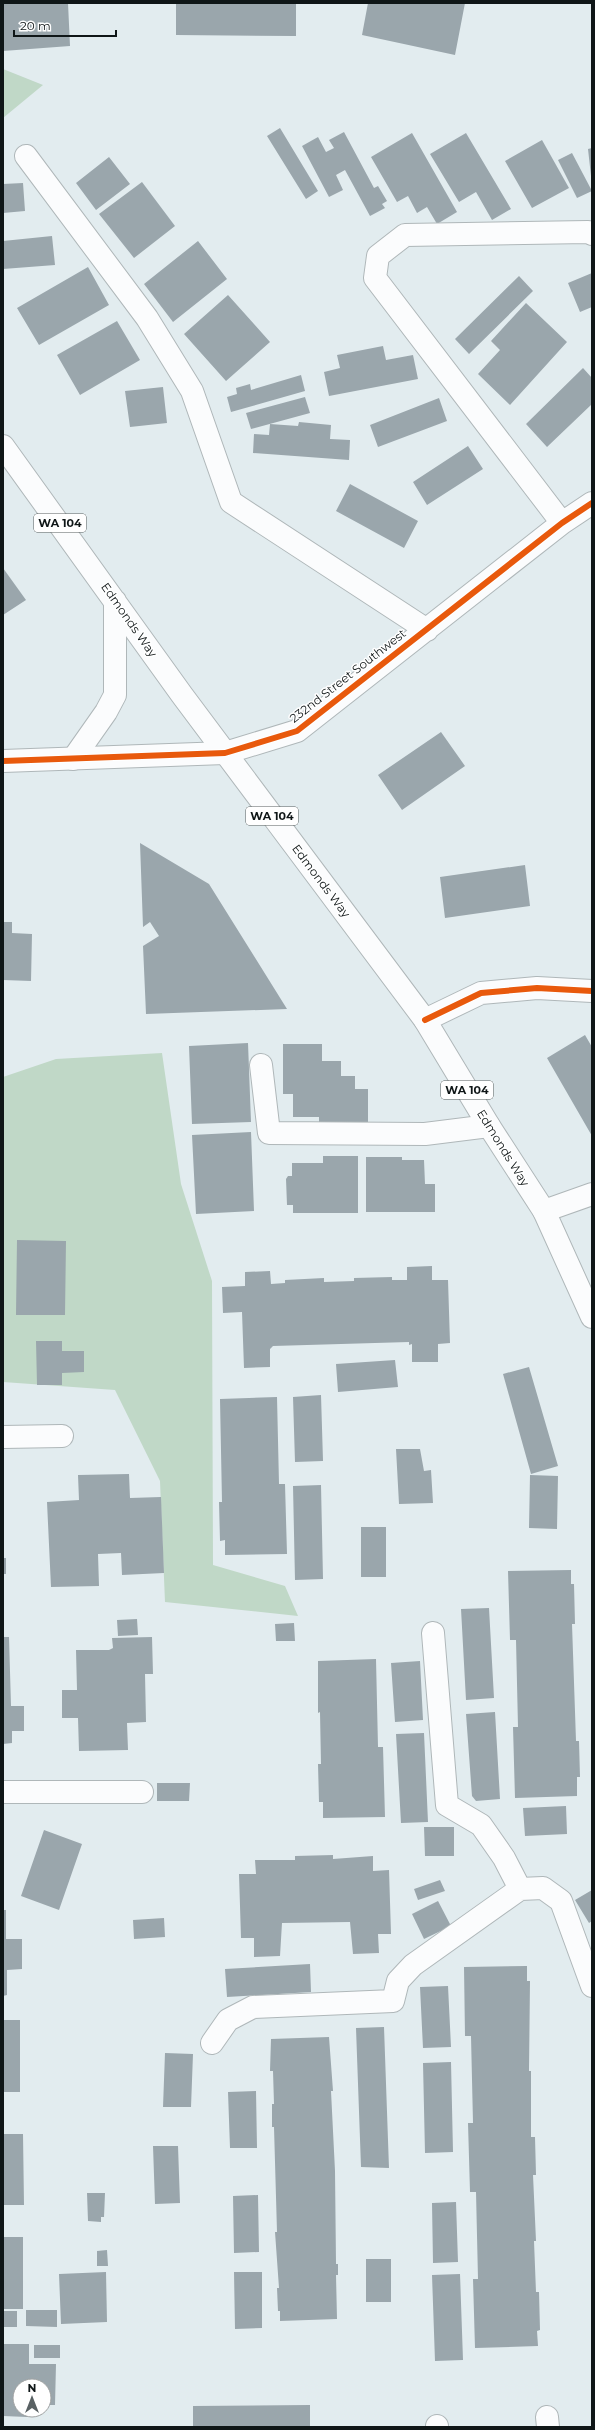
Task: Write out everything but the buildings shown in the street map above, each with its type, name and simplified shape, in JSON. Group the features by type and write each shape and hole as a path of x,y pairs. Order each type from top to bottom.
{"main road":[{"path":"26,156 146,318 192,391 231,502 427,630"},
{"path":"562,523 374,278 378,256 405,235 588,232 592,234"},
{"name":"Edmonds Way","path":"3,446 225,753 425,1020 489,1126 544,1211 592,1317"},
{"name":"232nd Street Southwest","path":"3,761 225,753 297,731 562,523 592,503"},
{"path":"73,759 106,712 115,695 115,601"},
{"path":"425,1020 480,993 537,988 592,991"},
{"path":"260,1065 269,1132 425,1134 489,1126"},
{"path":"544,1211 592,1194"},
{"path":"3,1437 62,1436"},
{"path":"433,1633 447,1805 481,1824 504,1858 520,1889"},
{"path":"3,1792 142,1792"},
{"path":"212,2042 228,2020 253,2007 393,2001 398,1981 413,1965 520,1889 543,1888 561,1901 592,1986"}],"green space":[{"path":"3,69 43,85 3,118"},
{"path":"162,1053 181,1184 212,1281 213,1565 285,1586 298,1616 165,1602 160,1481 115,1390 3,1382 3,1077 56,1059"}],"cycle path":[{"path":"3,761 225,753 297,731 562,523 592,503"},
{"path":"425,1020 481,993 537,988 592,991"}]}
